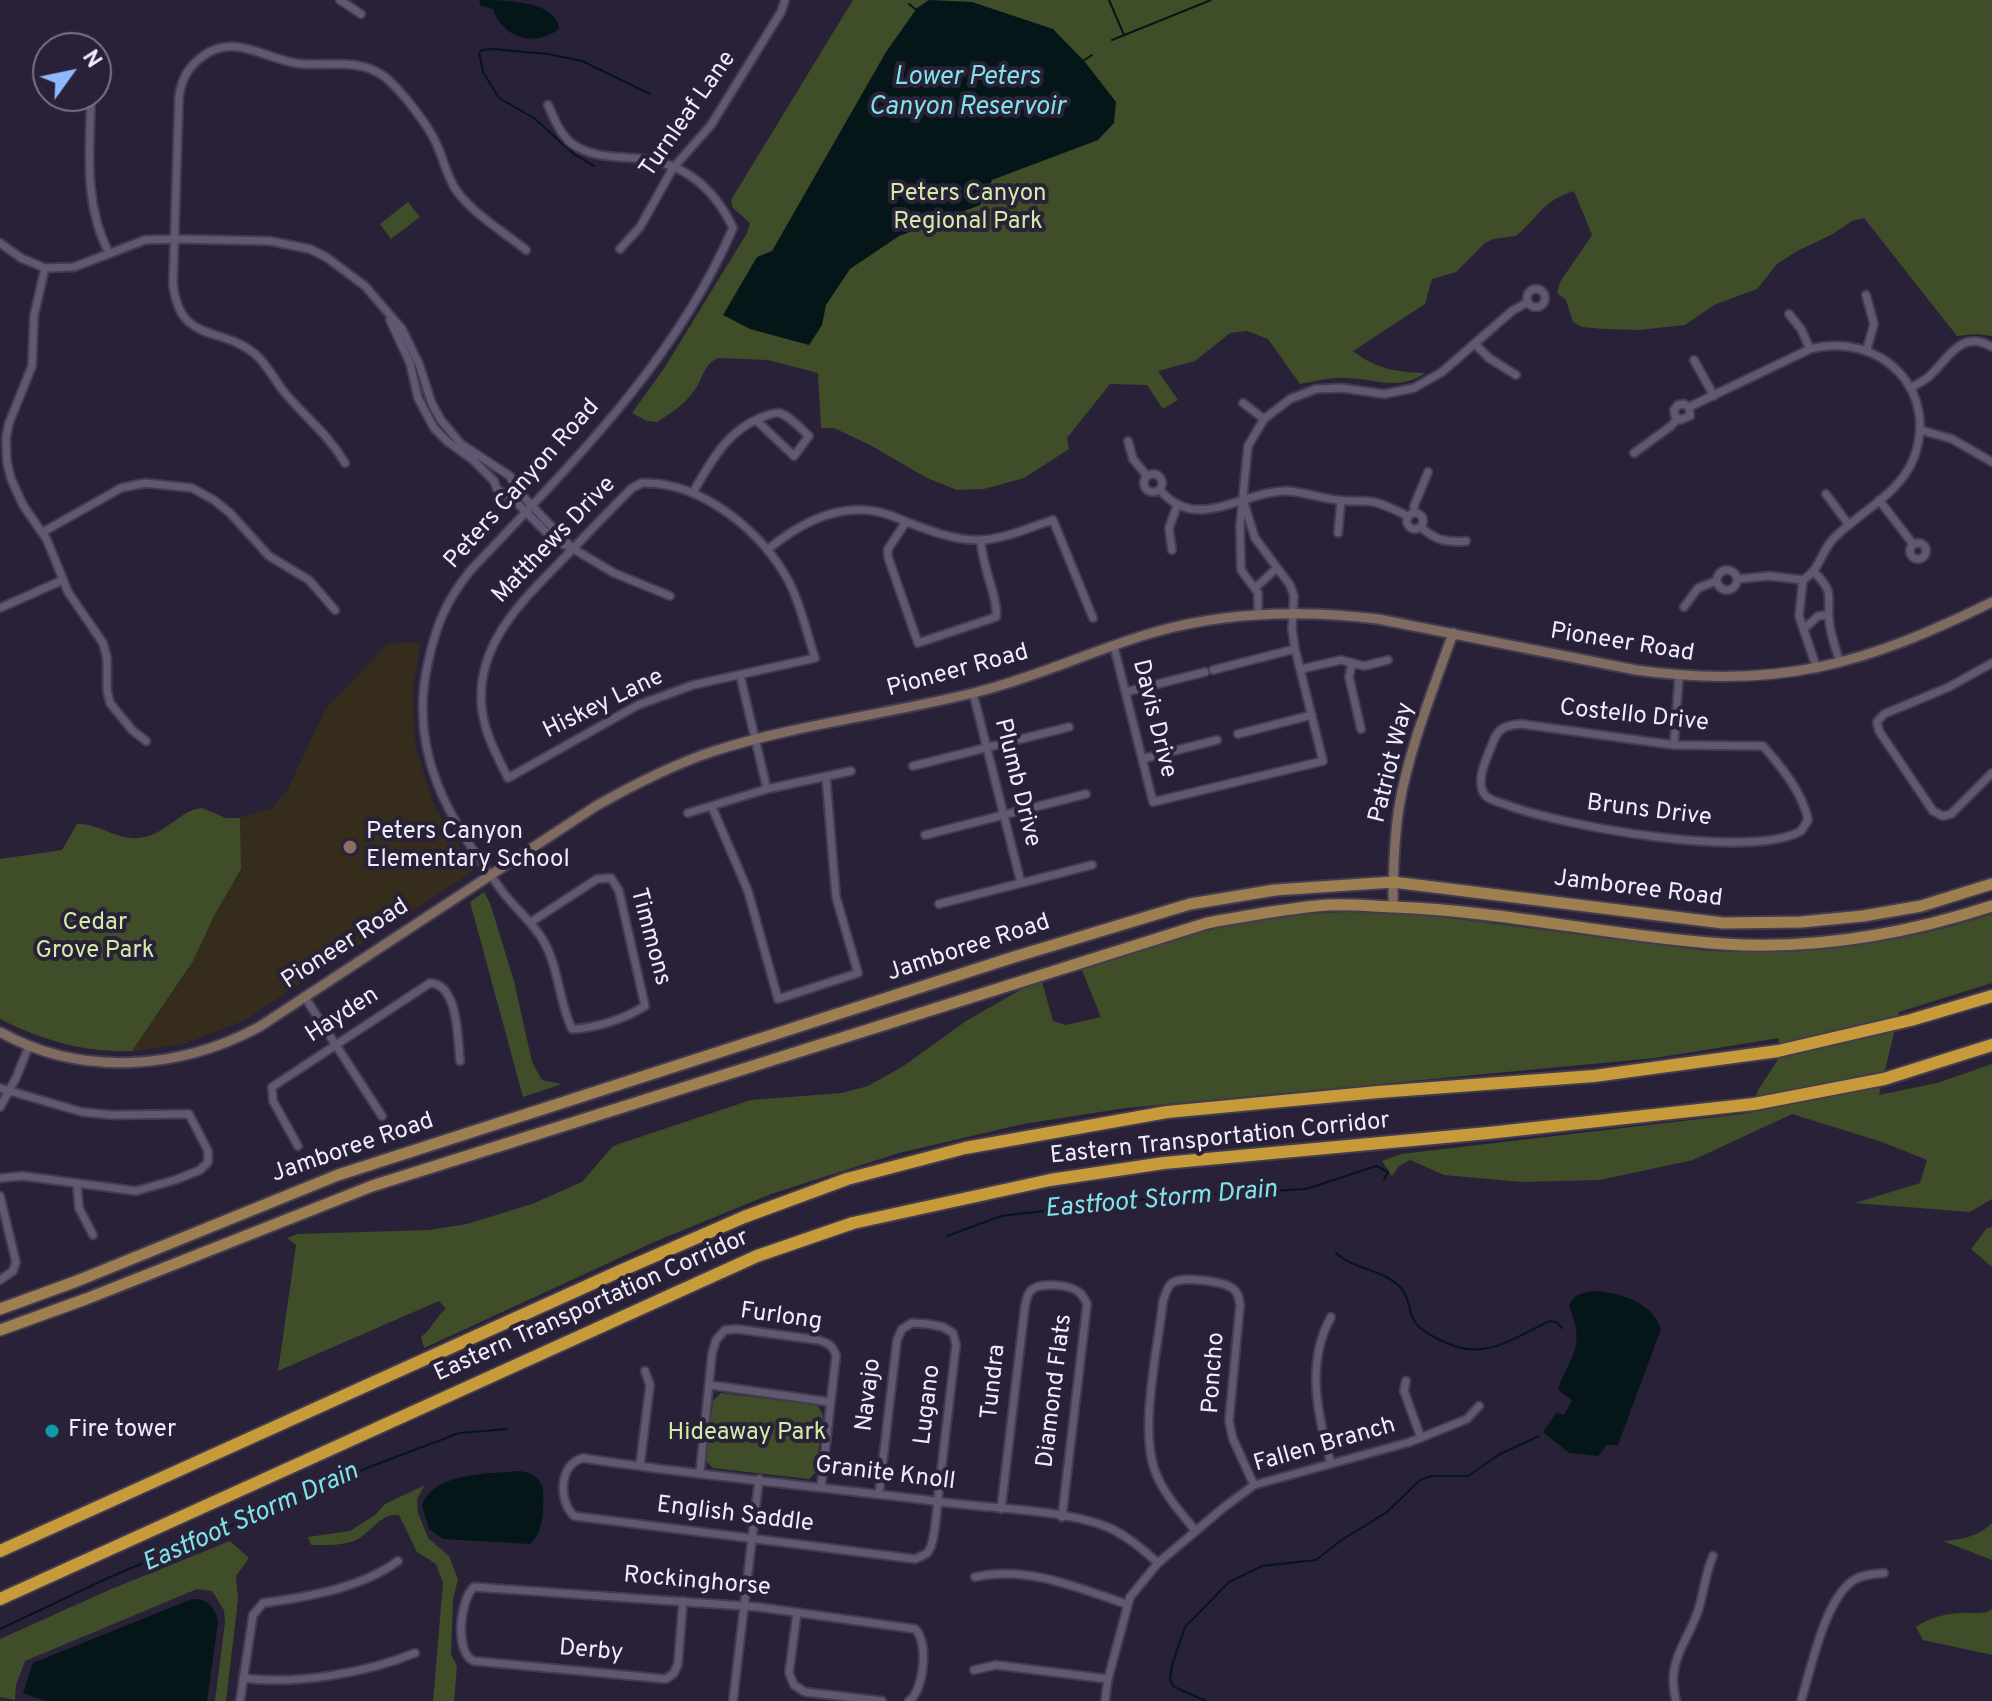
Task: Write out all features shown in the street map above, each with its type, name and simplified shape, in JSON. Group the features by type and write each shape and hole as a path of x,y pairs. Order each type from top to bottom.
{"highway":[{"name":"Eastern Transportation Corridor","path":"0,1551 620,1271 744,1217 847,1179 965,1148 1167,1112 1594,1076 1778,1051 1911,1020 1992,996"},
{"name":"Eastern Transportation Corridor","path":"0,1599 757,1256 853,1223 1050,1180 1164,1163 1472,1135 1754,1104 1884,1079 1992,1045"}],"main road":[{"name":"Jamboree Road","path":"0,1309 64,1287 338,1175 1190,904 1275,890 1393,882 1723,923 1801,922 1921,906 1992,884"},
{"name":"Jamboree Road","path":"0,1330 56,1311 372,1186 1207,923 1328,905 1393,907 1456,911 1674,940 1799,944 1872,937 1945,921 1992,906"}],"street":[{"path":"340,0 361,14"},
{"name":"Turnleaf Lane","path":"620,249 640,227 673,168 711,125 781,12 785,0"},
{"path":"345,463 332,440 284,392 254,353 206,333 188,321 175,300 181,83 192,65 209,51 227,44 303,64 344,63 383,75 428,131 459,194 526,250"},
{"path":"548,105 569,141 583,150 600,157 647,159 673,168"},
{"path":"91,112 90,195 96,223 109,253"},
{"name":"Peters Canyon Road","path":"572,1029 549,951 531,922 504,895 453,818 433,779 423,742 421,690 439,618 453,593 625,404 655,363 718,262 733,228 715,196 698,180 673,168"},
{"path":"0,243 21,258 45,268 74,267 94,262 145,240 270,241 310,249 356,278 402,329 413,348 432,404 441,420 461,444 510,476 516,489 572,548"},
{"path":"45,268 34,316 32,366 6,438 11,479 23,505 43,532 79,610 103,643 110,703 132,730 146,741"},
{"path":"1866,295 1874,324 1867,349"},
{"path":"1258,613 1258,593 1241,570 1240,526 1248,446 1264,419 1290,399 1316,389 1342,388 1384,394 1414,388 1442,372 1512,311 1528,302"},
{"path":"385,311 410,363 418,398 426,416 448,442 473,460 494,481 497,489 556,542 614,573 670,596"},
{"path":"1789,314 1801,329 1810,349"},
{"path":"1910,388 1926,379 1950,351 1960,345 1984,343 1992,347"},
{"path":"1475,344 1489,358 1516,375"},
{"path":"1634,453 1671,426 1678,418 1674,410 1678,405 1689,407 1810,349 1840,344 1867,349 1892,366 1910,388 1920,430 1907,472 1825,549 1815,573 1803,580 1770,576 1737,579"},
{"path":"1694,360 1714,396"},
{"path":"1243,403 1264,419"},
{"path":"756,420 794,456 809,436 782,414 775,413 756,420 721,445 693,492 722,509 767,550 803,523 826,514 869,511 944,535 981,540 1053,520 1093,618"},
{"path":"1920,430 1952,439 1992,462"},
{"path":"1128,441 1133,459 1147,476"},
{"path":"1421,527 1409,528 1406,520 1428,472"},
{"path":"1147,476 1154,474 1160,477 1163,483 1160,490"},
{"path":"1147,476 1144,484 1148,491 1160,490 1177,506 1192,510 1209,509 1285,491 1341,501 1372,502 1423,519 1421,527"},
{"path":"43,532 121,488 145,483 192,488 230,513 269,556 309,580 335,610"},
{"name":"Matthews Drive","path":"508,778 489,741 482,710 486,668 497,636 509,616 632,488 642,483 654,483 693,492"},
{"path":"1826,494 1849,525"},
{"path":"1238,734 1312,715 1295,649 1290,585 1255,538 1243,500"},
{"path":"1879,500 1913,544"},
{"path":"1338,533 1341,501"},
{"path":"1172,550 1169,528 1177,506"},
{"path":"906,522 888,549 888,557 918,643 996,617 997,609 986,575 981,540"},
{"path":"1421,527 1432,537 1443,541 1466,541"},
{"name":"Hiskey Lane","path":"508,778 638,705 693,685 815,658 790,583 767,550"},
{"path":"1255,588 1277,568"},
{"path":"1726,569 1733,572 1737,579 1735,587 1727,590 1720,588 1716,581 1718,573 1726,569"},
{"path":"1815,573 1828,590 1831,601 1828,615 1840,663"},
{"path":"0,608 63,580"},
{"path":"1803,580 1799,616 1817,669"},
{"path":"1684,607 1698,588 1716,581"},
{"name":"Pioneer Road","path":"0,1032 29,1046 100,1062 179,1058 237,1039 633,784 714,751 973,693 1185,624 1258,613 1294,612 1378,619 1679,676 1787,674 1840,663 1916,638 1992,602"},
{"path":"1804,629 1818,616 1828,615"},
{"name":"Patriot Way","path":"1393,907 1399,807 1407,773 1453,633"},
{"name":"Davis Drive","path":"1114,647 1153,802 1323,761 1312,715"},
{"path":"1126,692 1295,649"},
{"path":"1301,669 1341,660 1364,666 1388,660"},
{"path":"1352,663 1349,677 1361,729"},
{"path":"1992,663 1938,692 1884,714 1877,722 1879,731 1933,811 1943,816 1951,814 1992,773"},
{"path":"740,675 767,789"},
{"path":"1674,745 1679,676"},
{"name":"Plumb Drive","path":"973,693 1021,883"},
{"name":"Costello Drive","path":"1483,793 1483,769 1495,736 1508,725 1521,724 1674,745 1763,746 1780,765 1808,820"},
{"path":"913,766 1069,727"},
{"path":"1142,759 1217,740"},
{"path":"688,813 767,789 851,771"},
{"path":"712,807 748,891 778,999 858,973 836,897 826,777"},
{"name":"Bruns Drive","path":"1483,793 1489,799 1542,817 1609,830 1688,840 1742,841 1783,837 1801,831 1808,820"},
{"path":"925,835 1086,794"},
{"path":"939,904 1092,865"},
{"name":"Timmons","path":"531,922 597,879 611,878 619,891 645,1006 587,1028 572,1029"},
{"name":"Hayden","path":"298,1146 273,1101 271,1091 278,1081 427,984 434,982 441,985 448,995 454,1012 460,1061"},
{"path":"304,996 382,1116"},
{"path":"0,1107 4,1090 29,1046"},
{"path":"0,1178 23,1176 136,1191 200,1170 208,1162 208,1151 189,1114 112,1115 82,1112 4,1090"},
{"path":"77,1184 79,1208 93,1235"},
{"path":"0,1196 16,1262 13,1271 0,1280"},
{"name":"Poncho","path":"1195,1530 1171,1500 1154,1468 1149,1447 1149,1423 1166,1292 1172,1283 1181,1280 1206,1282 1231,1287 1238,1294 1240,1305 1229,1421 1233,1439 1254,1485"},
{"name":"Tundra","path":"1001,1509 1028,1294 1036,1287 1059,1287"},
{"name":"Diamond Flats","path":"1059,1287 1072,1288 1082,1294 1087,1304 1062,1517"},
{"path":"1331,1317 1321,1335 1315,1399 1331,1464"},
{"name":"Navajo","path":"879,1494 897,1340 902,1329 912,1323 928,1324"},
{"name":"Lugano","path":"927,1554 931,1546 956,1345 953,1333 928,1324"},
{"name":"Furlong","path":"710,1385 712,1354 716,1340 725,1330 737,1329 828,1343 836,1356 821,1487"},
{"path":"640,1465 650,1385 645,1371"},
{"path":"1406,1381 1404,1391 1421,1438"},
{"path":"700,1472 710,1385 830,1402"},
{"name":"Fallen Branch","path":"1105,1701 1126,1604 1139,1583 1195,1530 1254,1485 1421,1438 1467,1419 1479,1406"},
{"name":"Granite Knoll","path":"565,1485 569,1465 583,1458 1062,1517 1115,1531 1130,1539 1158,1563"},
{"path":"733,1701 759,1479"},
{"name":"English Saddle","path":"565,1485 565,1508 574,1516 915,1559 927,1554"},
{"path":"1676,1701 1672,1676 1675,1661 1698,1609 1704,1576 1713,1556"},
{"path":"240,1701 253,1615 263,1603 321,1593 374,1575 398,1561"},
{"path":"1801,1701 1836,1600 1853,1580 1868,1574 1884,1573"},
{"path":"975,1577 1003,1574 1054,1580 1126,1604"},
{"name":"Rockinghorse","path":"463,1624 464,1599 474,1587 483,1586 744,1606 915,1629 922,1635 924,1646 918,1691 909,1701"},
{"name":"Derby","path":"463,1624 463,1654 474,1661 666,1679 674,1673 678,1664 683,1601"},
{"path":"797,1613 789,1673 794,1685 805,1692 882,1701"},
{"path":"243,1678 271,1681 333,1674 371,1668 415,1653"},
{"path":"974,1670 996,1665 1108,1679"}],"shaded area":[{"name":"Peters Canyon Elementary School","path":"421,642 413,687 415,745 435,808 473,866 472,872 245,1020 184,1044 132,1051 193,961 241,869 240,818 272,808 288,789 325,710 387,644"}],"green space":[{"name":"Peters Canyon Regional Park","path":"853,0 1992,0 1992,336 1957,336 1864,218 1852,221 1797,251 1777,264 1757,289 1714,305 1685,325 1639,330 1582,327 1573,322 1566,300 1557,293 1560,282 1592,235 1574,191 1548,204 1516,236 1485,243 1456,272 1432,279 1425,304 1353,351 1387,368 1425,373 1415,379 1386,383 1339,378 1300,384 1268,339 1247,331 1230,333 1195,361 1158,371 1178,400 1163,409 1147,385 1110,384 1067,438 1069,449 1024,478 984,489 957,490 927,478 834,428 821,428 818,373 768,360 714,360 683,403 657,422 647,421 632,413 665,367 747,233 750,223 733,208 731,200"},
{"path":"408,202 420,217 391,239 380,224"},
{"name":"Cedar Grove Park","path":"202,808 226,818 240,818 241,869 193,961 132,1051 98,1050 64,1044 0,1019 0,859 62,850 77,824 123,837 139,838 157,833 186,813"},
{"path":"484,892 514,981 532,1062 542,1080 562,1084 523,1097 470,902"},
{"path":"1343,912 1410,913 1709,951 1745,952 1852,946 1957,925 1992,914 1992,983 1899,1012 1879,1095 1937,1083 1992,1064 1992,1199 1970,1212 1855,1203 1920,1183 1927,1160 1882,1142 1792,1114 1693,1160 1600,1180 1522,1182 1444,1175 1410,1160 1399,1166 1392,1176 1382,1161 1401,1154 1751,1113 1758,1090 1777,1061 1779,1038 1655,1058 1126,1108 1023,1124 899,1153 771,1194 654,1242 424,1348 421,1337 446,1309 439,1301 278,1371 296,1245 287,1238 298,1234 429,1230 467,1224 532,1204 582,1182 613,1146 751,1100 842,1093 868,1086 902,1067 966,1021 1041,978 1053,1021 1066,1025 1101,1017 1081,968 1175,938 1274,916"},
{"path":"1992,1227 1992,1267 1971,1249 1987,1228"},
{"name":"Hideaway Park","path":"721,1393 817,1405 823,1414 816,1472 809,1479 713,1468 705,1460 713,1401"},
{"path":"425,1485 417,1499 418,1513 428,1538 449,1556 458,1579 453,1600 451,1654 457,1666 454,1701 433,1701 443,1583 436,1564 417,1552 399,1515 387,1517 361,1537 345,1543 311,1545 308,1537 350,1531 375,1515 385,1504"},
{"path":"1992,1523 1992,1560 1943,1541 1969,1536"},
{"path":"230,1541 249,1558 236,1576 238,1600 226,1701 215,1701 224,1610 212,1591 197,1589 25,1661 16,1685 15,1700 0,1697 0,1639"},
{"path":"1992,1609 1992,1655 1923,1640 1916,1627 1942,1615 1980,1613"}],"water":[{"path":"479,0 539,7 556,19 559,29 540,38 521,37 504,27 493,9 481,6"},
{"name":"Lower Peters Canyon Reservoir","path":"929,0 972,2 1053,29 1085,62 1116,102 1114,123 1098,140 992,180 980,205 899,236 850,269 826,305 822,325 809,345 750,329 723,315 757,257 772,251 886,52 917,8"},
{"path":"1596,1291 1615,1294 1643,1306 1651,1312 1661,1329 1618,1445 1607,1445 1598,1456 1569,1453 1543,1432 1557,1412 1564,1415 1572,1400 1558,1390 1575,1350 1576,1332 1569,1305 1580,1294"},
{"path":"518,1471 534,1476 543,1489 541,1526 530,1544 443,1539 429,1529 422,1506 428,1495 438,1487 478,1474"},
{"path":"192,1599 210,1605 218,1622 207,1701 45,1701 23,1693 33,1663"}],"waterway":[{"path":"1109,0 1124,35"},
{"path":"1112,40 1211,0"},
{"path":"909,4 918,11"},
{"path":"594,166 574,154 534,118 499,98 483,72 479,53 492,49 548,54 582,61 650,94"},
{"path":"1083,61 1092,55"},
{"name":"Eastfoot Storm Drain","path":"947,1236 1001,1216 1163,1197 1306,1189 1376,1166 1388,1172 1384,1180"},
{"path":"1336,1253 1394,1282 1404,1292 1417,1325 1456,1347 1484,1349 1497,1346 1550,1321 1562,1328"},
{"name":"Eastfoot Storm Drain","path":"0,1629 110,1577 372,1466 459,1433 507,1429"},
{"path":"1206,1701 1174,1687 1170,1680 1172,1665 1185,1627 1229,1582 1262,1566 1316,1560 1387,1512 1420,1480 1432,1476 1468,1476 1500,1454 1539,1436"}],"place":[{"name":"Peters Canyon Elementary School","path":"350,847"},
{"name":"Fire tower","path":"52,1431"}]}
